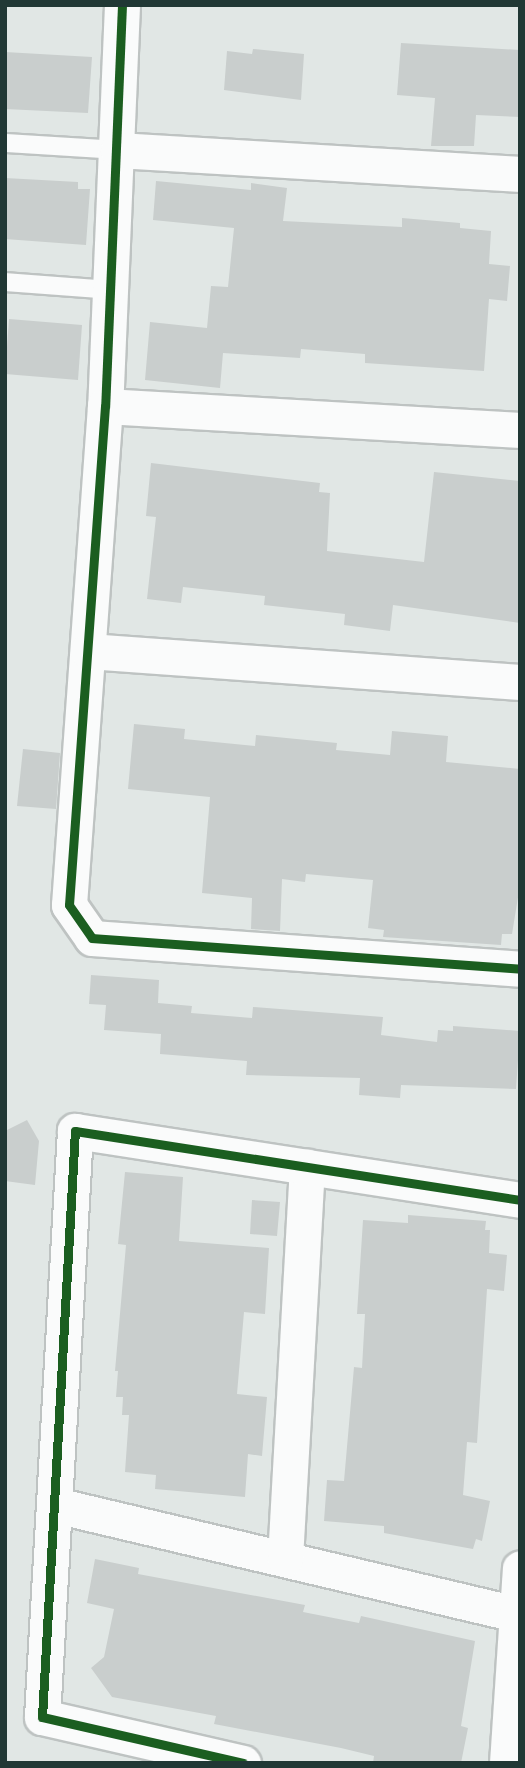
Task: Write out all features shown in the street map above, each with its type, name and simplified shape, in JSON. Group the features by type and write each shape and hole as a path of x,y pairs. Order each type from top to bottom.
{"street":[{"path":"121,5 118,150 105,406 69,905 92,938 520,969"},
{"path":"118,150 520,174"},
{"path":"105,406 520,430"},
{"path":"88,651 520,682"},
{"path":"243,1763 42,1717 75,1131 520,1200"},
{"path":"285,1559 307,1167"},
{"path":"55,1505 518,1614"},
{"path":"507,1763 520,1568"}],"lane":[{"path":"5,143 118,150"},
{"path":"5,282 111,290"}],"building":[{"path":"401,43 520,50 520,117 476,115 474,146 431,146 435,98 397,95"},
{"path":"253,49 304,54 301,100 224,90 227,51 252,54"},
{"path":"5,52 92,57 88,113 5,109"},
{"path":"5,178 78,182 78,189 90,189 86,245 5,239"},
{"path":"156,181 251,190 251,183 287,188 283,221 402,227 402,218 460,223 460,228 491,231 489,264 510,266 507,301 489,299 484,371 365,363 365,354 301,349 300,358 223,353 220,388 145,380 150,322 207,328 211,286 228,287 234,228 153,220"},
{"path":"9,319 82,325 78,380 5,374"},
{"path":"151,463 320,483 319,492 330,493 327,551 424,562 434,472 520,481 520,623 393,605 390,631 344,625 345,614 264,605 265,596 183,587 181,603 147,599 156,517 146,516"},
{"path":"134,724 185,729 184,739 255,746 256,735 337,743 336,750 390,755 392,731 448,736 446,762 520,769 520,885 512,934 502,934 501,945 383,937 384,930 368,928 373,880 306,874 305,882 282,879 280,931 251,929 252,898 202,893 210,797 128,789"},
{"path":"23,749 60,753 56,809 17,806"},
{"path":"91,975 159,980 158,1003 192,1006 191,1013 252,1018 253,1007 383,1017 381,1035 437,1042 438,1030 453,1031 453,1026 520,1031 516,1089 401,1085 400,1098 359,1095 360,1078 246,1075 247,1061 160,1054 161,1034 104,1030 106,1005 89,1004"},
{"path":"27,1120 39,1141 35,1185 5,1181 5,1131"},
{"path":"125,1172 183,1177 179,1241 269,1248 265,1314 244,1312 237,1394 267,1397 262,1456 248,1454 245,1497 155,1489 156,1475 125,1472 129,1415 122,1415 123,1397 116,1397 118,1371 115,1371 126,1245 118,1244"},
{"path":"252,1200 280,1202 277,1236 250,1234"},
{"path":"408,1215 486,1221 485,1230 490,1230 489,1253 507,1255 504,1291 487,1289 477,1443 467,1442 463,1495 490,1501 482,1541 476,1539 473,1549 384,1533 384,1526 324,1521 327,1480 344,1481 354,1367 362,1368 365,1314 357,1314 363,1220 408,1223"},
{"path":"95,1559 139,1568 138,1574 305,1605 303,1612 359,1623 361,1616 475,1641 461,1726 468,1728 461,1763 373,1763 374,1756 214,1724 216,1716 112,1697 91,1668 104,1657 114,1609 87,1603"}],"cycle path":[{"path":"122,5 105,406 69,905 92,938 520,969"},
{"path":"243,1763 42,1717 75,1131 520,1200"}]}
